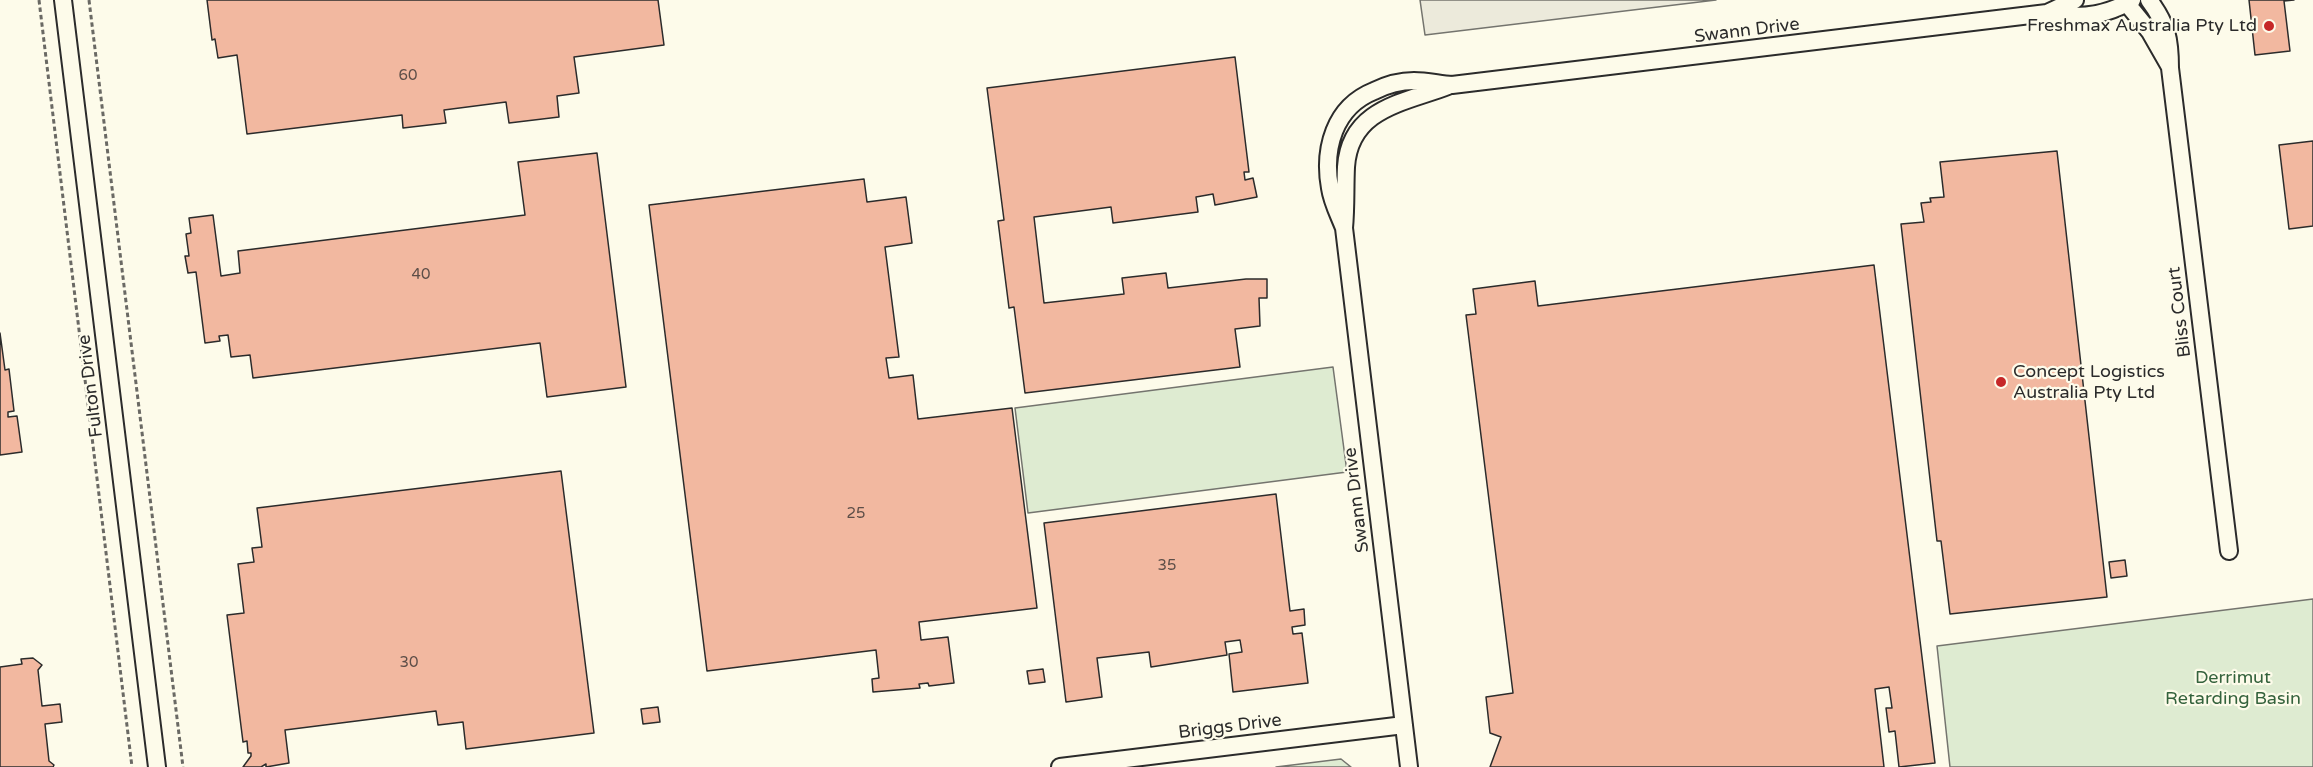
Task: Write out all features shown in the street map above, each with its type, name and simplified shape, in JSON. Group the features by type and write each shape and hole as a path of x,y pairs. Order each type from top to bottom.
{"street":[{"name":"Fulton Drive","path":"63,0 157,767"},
{"name":"Swann Drive","path":"2047,13 2075,0"},
{"name":"Bliss Court","path":"2149,0 2168,34 2170,68 2229,551"},
{"name":"Swann Drive","path":"1409,767 1344,228 1347,158 1360,129 1383,108 1452,85 2047,13 2077,18 2096,15 2127,1"},
{"name":"Bliss Court","path":"2127,1 2150,32 2170,68"},
{"name":"Swann Drive","path":"1344,228 1330,190 1327,164 1334,130 1345,112 1361,97 1386,86 1414,81 1452,85"},
{"name":"Briggs Drive","path":"1060,767 1404,725"}],"path":[{"path":"39,0 132,767"},
{"path":"88,0 183,767"}],"green space":[{"path":"1333,367 1347,472 1028,513 1015,408"},
{"name":"Derrimut Retarding Basin","path":"2313,599 2313,767 1950,767 1937,646"},
{"path":"1341,759 1351,767 1276,767"}],"shaded area":[{"path":"1420,0 1716,0 1425,35"}],"building":[{"path":"207,0 658,0 664,45 574,57 579,93 557,96 559,117 509,123 506,102 444,110 446,123 403,128 402,115 247,134 237,55 218,58 215,39 212,40"},
{"name":"Freshmax Australia Pty Ltd","path":"2249,0 2294,0 2284,1 2290,51 2255,55"},
{"path":"1235,57 1249,172 1244,172 1245,180 1253,178 1257,197 1215,205 1213,194 1196,197 1198,212 1113,223 1111,207 1034,217 1044,303 1124,294 1122,278 1166,273 1168,288 1246,279 1267,279 1267,298 1259,298 1260,326 1235,329 1240,367 1025,393 1014,307 1009,308 998,221 1004,220 987,88"},
{"path":"2313,141 2313,226 2289,229 2279,145"},
{"name":"Concept Logistics Australia Pty Ltd","path":"2057,151 2107,597 1950,614 1941,541 1937,541 1901,224 1924,222 1921,203 1931,202 1930,198 1944,197 1940,162"},
{"path":"597,153 626,387 547,397 540,343 253,378 250,355 231,357 228,335 219,336 220,341 205,343 196,272 188,273 185,256 189,256 186,234 191,233 189,218 213,215 221,276 240,273 238,251 525,215 518,162"},
{"path":"864,179 867,202 906,197 912,243 885,247 899,357 886,358 889,378 913,375 918,419 1012,408 1037,608 919,622 921,640 948,637 954,683 929,686 928,683 919,684 920,688 873,692 872,679 879,678 876,650 707,671 649,205"},
{"path":"1874,265 1935,763 1899,767 1895,731 1889,732 1886,708 1892,708 1889,687 1875,689 1884,767 1490,767 1501,737 1490,733 1486,697 1513,693 1466,315 1476,314 1473,289 1535,281 1538,306"},
{"path":"0,333 5,370 9,369 14,411 8,412 8,417 17,416 22,452 0,455"},
{"path":"561,471 594,733 466,749 463,722 438,725 436,711 285,730 289,763 266,767 266,764 261,767 243,767 251,753 248,753 247,741 243,742 227,615 244,613 238,564 254,562 252,548 262,547 257,508"},
{"path":"1276,494 1290,611 1304,609 1305,625 1292,627 1293,634 1302,633 1308,683 1233,692 1229,654 1242,652 1240,640 1225,642 1227,655 1151,667 1149,652 1097,658 1102,697 1066,702 1044,523"},
{"path":"2125,560 2127,576 2111,578 2109,562"},
{"path":"33,658 42,665 38,670 42,706 60,704 62,722 45,724 49,761 54,765 53,767 0,767 0,667 22,664 21,659"},
{"path":"1043,669 1045,682 1029,684 1027,671"},
{"path":"658,707 660,722 643,724 641,709"}],"place":[{"name":"Freshmax Australia Pty Ltd","path":"2269,26"},
{"name":"Concept Logistics Australia Pty Ltd","path":"2001,382"}]}
